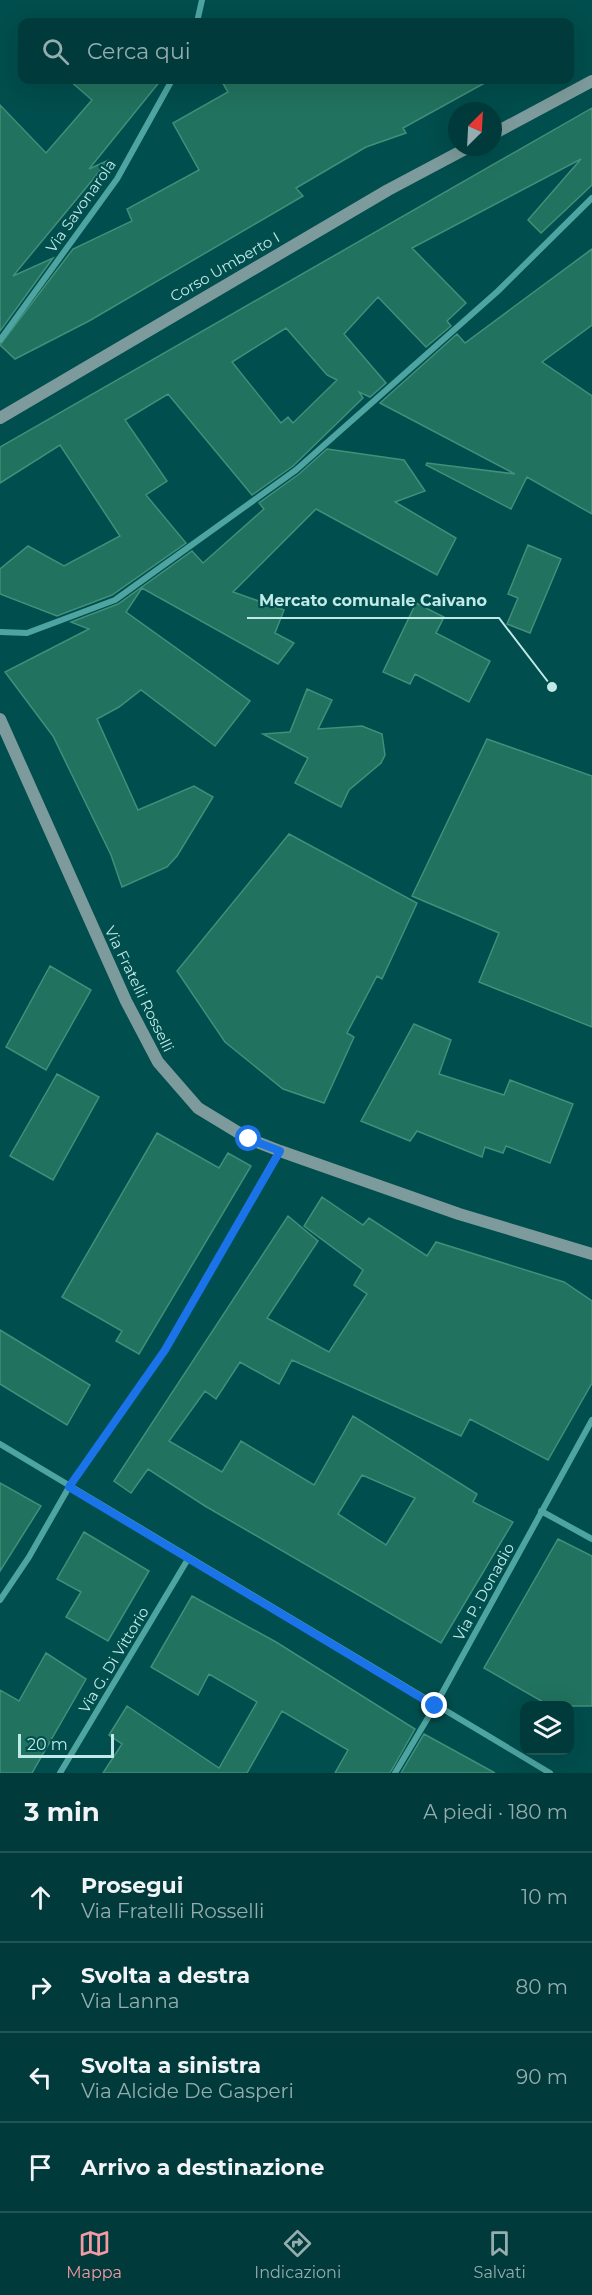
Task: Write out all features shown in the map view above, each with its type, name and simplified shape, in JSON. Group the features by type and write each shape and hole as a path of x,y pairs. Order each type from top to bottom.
{"main road":[{"path":"502,129 592,81"},
{"name":"Corso Umberto I","path":"0,418 388,190 452,156"},
{"name":"Via Fratelli Rosselli","path":"0,719 126,1001 158,1062 198,1108 249,1139 280,1151 459,1214 592,1254"}],"street":[{"path":"198,18 202,0"},
{"name":"Via Savonarola","path":"0,340 117,179 170,84"},
{"path":"0,632 27,633 115,600 296,470 498,291 592,198"},
{"path":"0,1600 29,1557 69,1487 165,1350 280,1151"},
{"name":"Via P. Donadio","path":"395,1773 435,1706 592,1420"},
{"path":"0,1444 188,1559 550,1773"},
{"path":"541,1512 592,1539"},
{"name":"Via G. Di Vittorio","path":"60,1773 188,1559"}],"building":[{"path":"74,84 158,84 89,169 109,160 13,276 53,258 0,331 0,105 46,153 92,100"},
{"path":"223,84 483,84 403,128 406,133 366,147 296,188 303,196 89,321 15,359 0,345 73,249 132,221 127,209 199,170 173,123 228,92"},
{"path":"592,108 592,185 541,233 528,220 581,159 412,248 466,303 447,321 451,326 426,347 378,297 344,334 386,383 370,397 359,392 363,398 293,466 252,495 168,394 125,420 167,481 146,495 186,543 112,595 57,616 0,594 0,569 28,546 64,566 120,536 60,445 0,483 0,447","holes":["286,328 327,375 337,380 293,423 288,417 281,423 232,362"]},
{"path":"592,249 592,325 542,362 592,396 592,514 527,477 511,509 426,465 427,463 515,474 380,403 457,334 465,343"},
{"path":"327,449 404,460 425,491 395,502 456,538 437,575 316,509 233,592 284,610 275,633 294,643 278,664 142,588 126,612 250,701 215,746 141,690 119,707 97,719 138,810 194,786 213,797 177,856 167,867 122,887 111,855 53,736 5,672 89,629 71,622 118,604 192,551 203,563 264,509 259,503 299,474"},
{"path":"528,545 561,559 530,633 507,624 518,598 508,594"},
{"path":"416,603 444,617 436,633 490,661 469,702 415,674 410,684 383,672"},
{"path":"307,689 332,700 318,729 362,726 382,734 385,755 381,763 349,790 341,807 295,783 308,758 263,734 290,732"},
{"path":"487,739 592,776 592,1027 479,982 499,933 412,896"},
{"path":"289,834 417,903 382,979 377,976 347,1033 354,1037 324,1103 283,1089 225,1042 177,971"},
{"path":"50,966 91,990 46,1070 6,1047"},
{"path":"414,1024 451,1040 439,1074 504,1095 510,1080 573,1104 550,1163 506,1146 503,1153 485,1147 482,1157 417,1131 410,1141 361,1121"},
{"path":"57,1074 99,1097 53,1180 10,1156"},
{"path":"157,1133 219,1168 228,1153 251,1166 139,1354 116,1341 122,1331 62,1297"},
{"path":"322,1197 363,1225 369,1218 427,1256 436,1242 564,1282 592,1301 592,1383 548,1460 470,1419 461,1436 292,1360 279,1384 240,1362 216,1399 205,1391 169,1441 222,1472 241,1441 314,1485 353,1416 477,1494 473,1502 513,1522 441,1643 205,1506 148,1469 131,1493 114,1481 288,1216 318,1241 267,1318 329,1352 367,1294 354,1285 363,1270 304,1226","holes":["362,1475 415,1498 386,1545 338,1514"]},
{"path":"0,1330 90,1385 67,1425 0,1384"},
{"path":"0,1483 41,1506 0,1571"},
{"path":"84,1532 149,1571 108,1641 66,1617 81,1592 57,1579"},
{"path":"558,1539 592,1556 592,1706 574,1706 574,1701 541,1701 484,1668"},
{"path":"192,1596 276,1642 415,1729 390,1773 335,1773 348,1750 282,1711 247,1773 103,1773 122,1744 109,1735 127,1706 219,1768 257,1702 209,1674 198,1695 151,1667"},
{"path":"46,1653 86,1679 32,1773 0,1773 0,1690 19,1701"},
{"path":"424,1734 495,1773 401,1773"}],"place":[{"name":"Mercato comunale Caivano","path":"552,687"}],"route":[{"path":"249,1139 280,1151 165,1350 69,1487 435,1706"}]}
